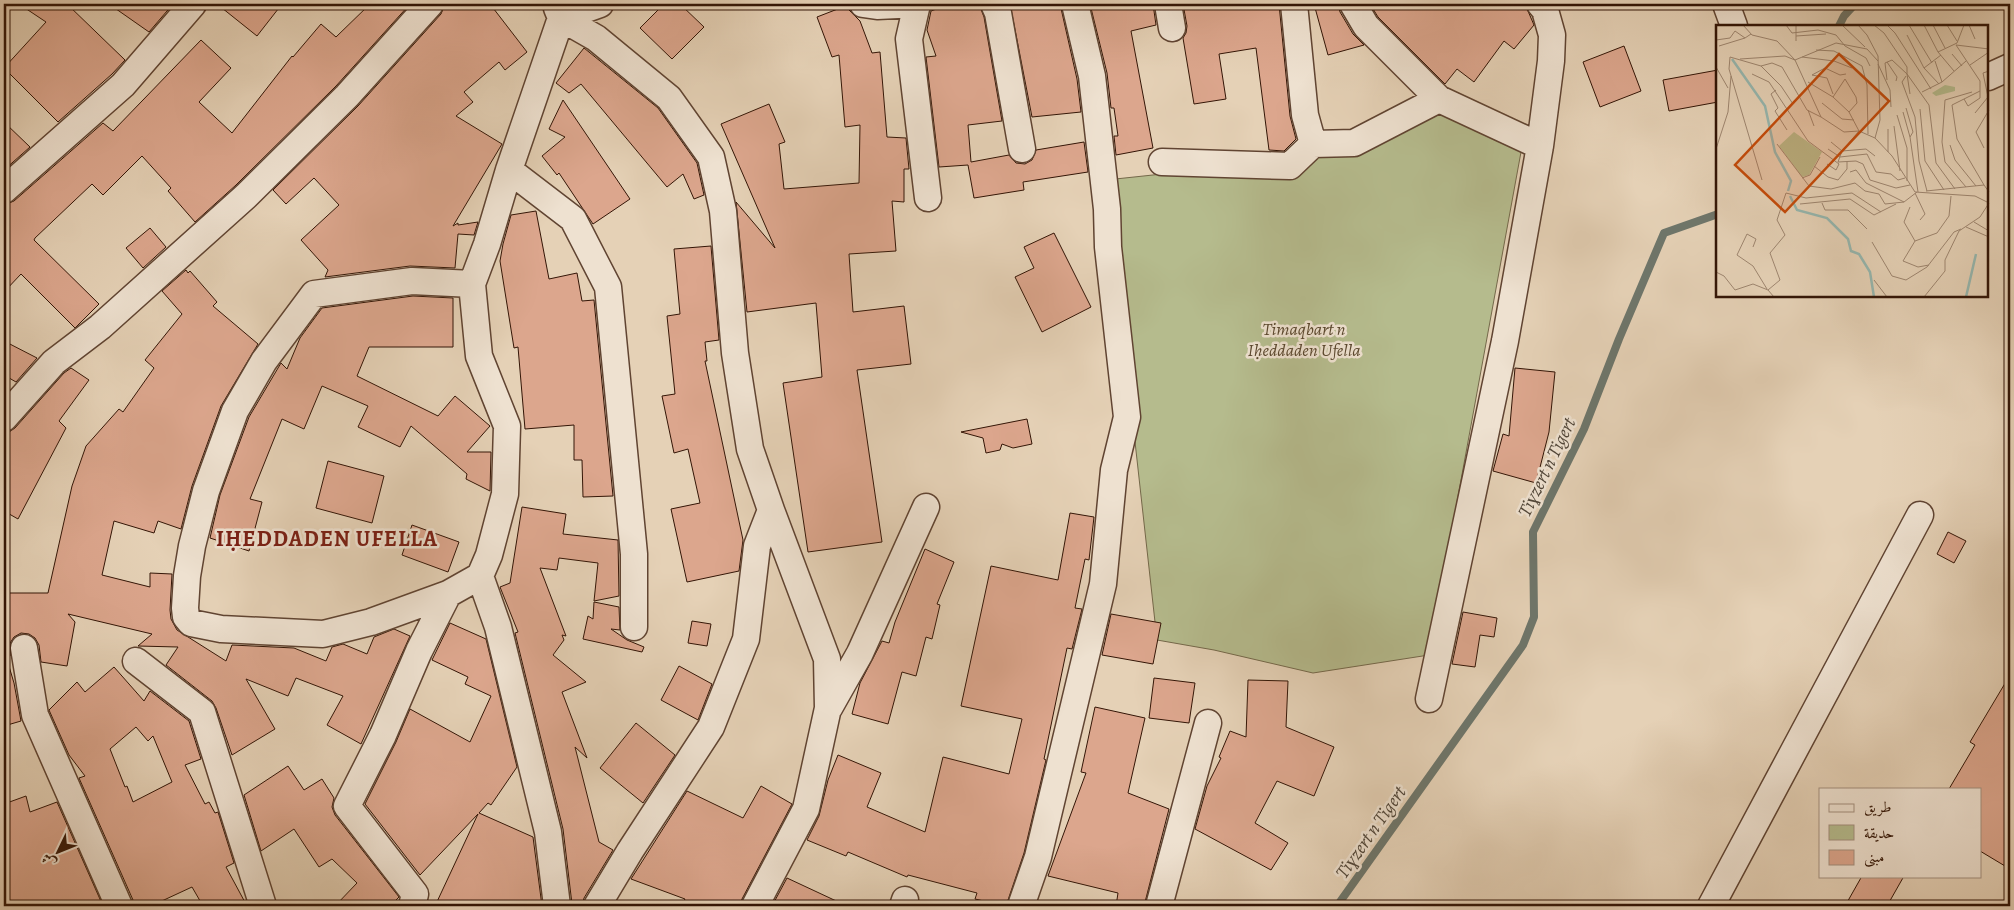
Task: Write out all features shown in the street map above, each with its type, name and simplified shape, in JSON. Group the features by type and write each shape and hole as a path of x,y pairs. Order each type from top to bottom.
{"street":[{"path":"4,190 123,84 193,4"},
{"path":"4,418 54,362 100,327 246,196 347,96 430,4"},
{"path":"558,11 600,4"},
{"path":"864,4 877,6 917,4 909,38 928,198"},
{"path":"994,4 998,13 1022,149"},
{"path":"1021,906 1038,857 1103,584 1114,470 1127,417 1108,247 1107,209 1092,76 1076,4"},
{"path":"1294,4 1305,115 1313,144"},
{"path":"1354,4 1366,26 1440,99 1540,146"},
{"path":"1429,699 1505,341 1540,146 1551,61 1552,35 1545,10 1540,4"},
{"path":"1726,4 1734,25"},
{"path":"472,284 412,280 314,294 264,361 234,411 206,491 192,546 187,576 185,608 186,617 190,623 220,629 323,634 372,622 448,594 480,576 489,555 505,494 507,426 479,356 472,284 487,244 558,11"},
{"path":"558,11 596,38 669,98 711,157 723,211 735,353 750,449 827,659 828,708 806,809 755,906"},
{"path":"1989,76 2010,66"},
{"path":"1162,162 1290,166 1313,144 1354,143 1440,99"},
{"path":"509,170 573,219 608,287 634,554 634,627"},
{"path":"828,708 860,653 926,507"},
{"path":"597,906 710,727 746,639 757,546 771,510"},
{"path":"1711,906 1920,515"},
{"path":"480,576 498,627 548,832 557,906"},
{"path":"412,906 415,894 346,806 383,735 419,651 448,594"},
{"path":"24,648 35,715 119,906"},
{"path":"136,661 202,712 263,906"},
{"path":"1159,906 1208,723"}],"green space":[{"name":"Timaqbart n Iḥeddaden Ufella","path":"1448,105 1521,152 1429,655 1313,673 1214,650 1157,640 1106,180 1359,153"}],"building":[{"path":"19,4 67,4 125,60 58,122 4,68 46,22"},
{"path":"109,4 173,4 149,32"},
{"path":"217,4 282,4 257,36"},
{"path":"370,4 410,4 336,86 236,185 195,222 168,191 171,188 142,156 103,195 92,184 35,238 34,240 99,304 75,328 21,274 4,292 4,205 14,201 103,123 113,131 201,40 231,68 199,102 232,133 292,56 321,24 336,37"},
{"path":"445,4 490,4 527,52 505,70 499,62 464,92 473,102 456,116 502,144 453,226 458,223 458,225 478,222 474,235 458,234 455,268 410,266 325,277 328,270 301,240 339,205 314,178 286,204 273,190 358,106 441,14"},
{"path":"664,4 680,4 704,27 672,59 640,28"},
{"path":"950,4 979,4 984,17 1002,121 968,125 971,162 1009,155 1016,163 1025,164 1032,160 1036,150 1084,142 1088,172 1023,182 1024,190 974,198 968,165 939,167 926,57 936,56 927,30 931,11"},
{"path":"1010,4 1060,4 1077,79 1081,112 1032,117"},
{"path":"1090,4 1153,4 1156,25 1131,31 1153,148 1116,155 1114,136 1118,136 1114,108 1111,108 1107,73"},
{"path":"1183,4 1279,4 1290,116 1296,139 1284,151 1269,150 1256,48 1219,54 1226,99 1194,104 1183,38 1187,26"},
{"path":"1314,4 1338,4 1340,12 1353,34 1364,45 1328,55"},
{"path":"1370,4 1525,4 1534,25 1514,49 1504,41 1474,82 1457,69 1445,84 1378,17"},
{"path":"848,5 849,10 860,21 872,53 880,52 887,137 906,138 909,169 904,169 904,202 892,201 896,251 849,254 853,312 904,306 911,364 857,370 882,542 808,552 783,383 822,377 816,303 747,312 736,202 775,248 721,124 769,104 785,142 779,144 784,189 859,183 860,125 845,127 839,55 832,57 817,17"},
{"path":"1624,46 1641,91 1600,107 1583,62"},
{"path":"584,48 658,108 697,163 704,195 694,199 683,174 667,187 581,84 569,93 556,83"},
{"path":"1716,70 1716,102 1669,111 1663,80"},
{"path":"563,100 630,199 593,224 559,173 557,175 542,156 565,137 549,129"},
{"path":"4,122 30,147 4,170"},
{"path":"536,211 549,279 577,273 582,301 594,300 613,496 583,497 582,460 574,460 574,425 525,429 518,347 514,348 500,261 511,215"},
{"path":"150,228 166,247 143,268 126,248"},
{"path":"1054,233 1091,307 1042,332 1015,277 1034,268 1024,247"},
{"path":"711,246 719,340 705,342 707,361 705,361 743,540 739,571 687,582 671,509 700,503 688,449 674,453 662,396 675,394 667,316 680,314 674,249"},
{"path":"186,270 188,273 190,271 217,302 213,306 258,344 221,406 192,486 181,529 158,521 154,533 114,521 102,575 150,587 150,573 172,574 170,610 171,619 177,630 226,661 232,645 294,648 326,661 332,647 343,644 367,654 374,637 394,629 410,636 361,744 327,725 343,696 296,678 288,696 246,679 275,729 232,755 212,701 166,665 178,647 138,646 152,634 68,614 75,622 67,666 41,662 39,645 35,638 29,634 21,633 14,637 10,643 10,656 4,655 4,593 48,593 72,486 86,446 119,409 123,412 154,368 145,360 182,314 162,291"},
{"path":"413,296 453,298 453,347 369,347 357,376 438,416 455,396 490,426 467,452 491,452 490,491 466,479 467,474 411,426 400,447 358,427 368,406 322,386 304,429 282,419 250,499 262,502 249,551 210,538 220,495 249,417 281,363 287,369 300,338 322,308"},
{"path":"4,341 37,358 16,382 4,375"},
{"path":"71,368 89,380 59,421 66,428 18,519 4,511 4,433 15,428 64,373"},
{"path":"1515,368 1555,372 1549,432 1536,483 1493,471 1503,434 1509,436"},
{"path":"1027,419 1032,444 1013,448 1002,444 1000,450 986,453 983,438 961,432"},
{"path":"328,461 384,476 372,523 316,508"},
{"path":"522,507 566,514 563,534 618,540 619,596 594,601 598,563 559,558 557,570 540,568 566,636 562,635 564,640 553,655 586,682 562,692 587,758 575,747 599,842 613,850 584,898 582,906 572,904 563,829 515,633 518,632 500,587 510,583"},
{"path":"1070,513 1094,517 1089,560 1085,559 1075,608 1082,609 1072,649 1067,648 1044,759 1046,760 1024,853 1006,906 975,899 977,893 908,875 907,877 848,852 846,856 807,840 819,816 828,780 838,755 881,773 867,807 925,832 943,757 1009,774 1022,719 961,706 991,566 1058,580"},
{"path":"412,525 459,542 448,572 402,555"},
{"path":"1948,532 1966,541 1954,563 1937,554"},
{"path":"925,549 954,562 937,604 940,605 932,639 926,637 916,676 902,672 888,724 852,714 860,683 882,641 889,643 895,622"},
{"path":"594,602 619,607 620,630 611,629 627,640 644,647 642,652 583,639 588,616 593,619"},
{"path":"1463,612 1497,618 1494,637 1480,635 1475,667 1452,664"},
{"path":"1111,614 1161,623 1153,664 1102,655"},
{"path":"692,621 711,624 707,646 688,643"},
{"path":"450,623 486,639 517,767 491,805 488,803 479,813 533,837 542,906 435,906 478,814 420,875 365,804 410,709 470,742 491,696 465,684 468,677 432,660"},
{"path":"8,663 21,721 4,726 4,664"},
{"path":"679,666 712,684 698,720 661,700"},
{"path":"114,667 144,701 150,691 189,721 201,759 185,765 205,804 209,802 215,813 218,812 234,863 226,867 247,906 203,906 192,887 151,906 134,906 79,778 85,776 69,755 49,710 77,682 85,692","holes":["136,727 148,741 153,736 172,782 133,802 110,749"]},
{"path":"2010,675 2010,869 1982,852 1982,788 1950,788 1975,745 1970,742"},
{"path":"1154,678 1195,683 1189,723 1149,718"},
{"path":"1248,680 1288,681 1286,727 1334,747 1314,796 1277,781 1255,823 1288,843 1271,870 1195,829 1207,786 1221,758 1219,757 1230,731 1246,737"},
{"path":"1095,707 1145,718 1128,793 1169,809 1144,906 1116,906 1118,893 1048,876 1086,773 1081,772"},
{"path":"636,723 675,755 643,803 600,768"},
{"path":"288,766 304,790 322,779 334,798 332,807 335,815 399,897 390,906 335,906 357,883 332,859 319,867 294,829 261,851 244,795"},
{"path":"761,786 792,804 740,906 681,906 685,899 631,879 687,791 743,818"},
{"path":"26,796 30,812 57,802 103,906 12,906 4,890 4,804"},
{"path":"787,878 847,906 772,906"},
{"path":"1861,878 1903,878 1887,906 1845,906"}],"waterway":[{"name":"Tiɣzert n Tigert","path":"1840,25 1844,16 1855,4"},
{"name":"Tiɣzert n Tigert","path":"1337,906 1523,645 1534,617 1533,532 1584,429 1619,339 1664,233 1716,215"}],"district":[{"name":"IḤEDDADEN UFELLA","path":"327,538"}]}
